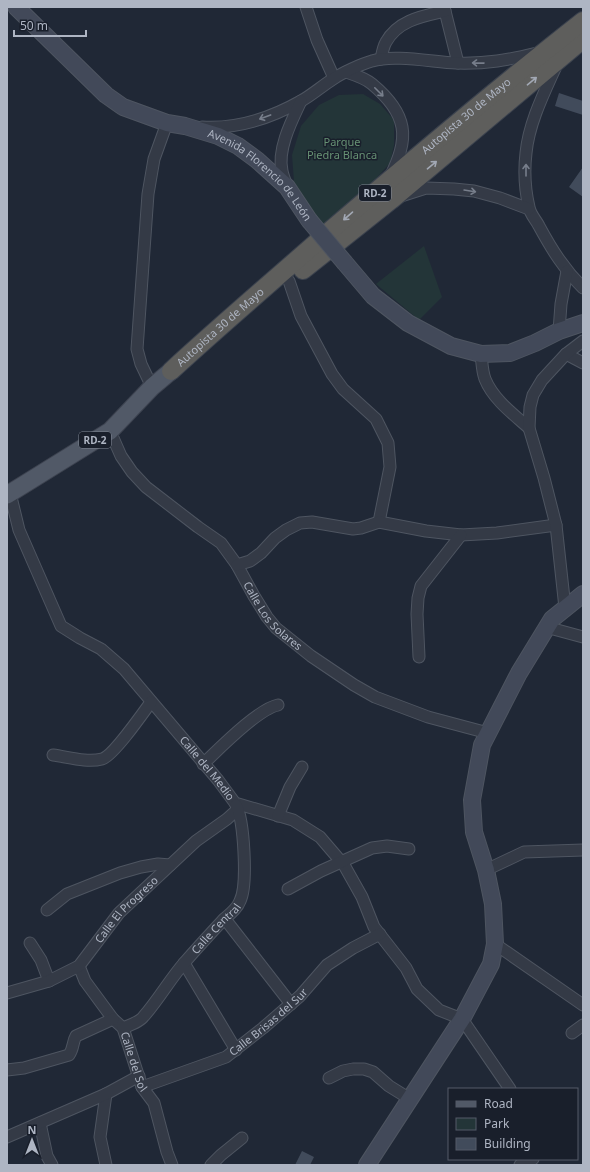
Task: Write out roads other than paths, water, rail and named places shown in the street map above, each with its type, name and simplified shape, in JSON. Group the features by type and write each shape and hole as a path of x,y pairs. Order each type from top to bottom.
{"highway":[{"name":"Autopista 30 de Mayo","path":"171,371 216,344 289,281 391,200 552,54 583,21"},
{"name":"Autopista 30 de Mayo","path":"171,371 208,337 388,181 552,54 583,39"}],"main road":[{"name":"Avenida Florencio de León","path":"24,10 106,95 123,107 167,123 185,126 218,136 238,146 257,160 287,187 309,220 373,296 408,322 451,346 481,354 510,353 559,331 583,324"},
{"name":"RD-2","path":"8,494 110,431 152,387 171,371"},
{"path":"367,1165 462,1019 491,964 495,944 493,904 486,870 474,832 472,800 482,745 519,673 546,627 552,619 583,594"}],"street":[{"path":"306,7 317,40 334,78"},
{"path":"381,60 386,42 399,27 420,16 444,9 458,63"},
{"path":"185,126 209,128 229,126 256,120 276,113 301,101 334,78 372,60 391,58 458,63 486,63 552,54 540,103 529,136 526,153 526,184 529,209 549,244 567,271 583,288"},
{"path":"346,72 371,83 386,98 397,113 402,127 402,144 398,160 388,181"},
{"path":"287,187 282,170 283,151 287,132 301,101"},
{"path":"152,387 141,364 137,349 148,194 154,159 167,123"},
{"path":"391,200 426,188 454,189 500,198 529,209"},
{"path":"559,331 562,299 567,271"},
{"path":"289,281 301,316 332,374 343,389 376,419 388,443 390,466 379,515 379,522"},
{"path":"565,608 556,525 529,428 530,407 533,395 542,380 566,354 583,341"},
{"path":"481,354 484,378 490,388 499,400 529,428"},
{"path":"566,354 583,363"},
{"name":"Calle Los Solares","path":"110,431 121,456 132,472 146,487 221,543 237,565 254,596 276,628 312,656 354,685 375,697 428,717 488,733"},
{"name":"Calle del Medio","path":"8,494 19,530 61,626 101,649 124,670 218,780 236,806 293,820 320,837 342,861 362,897 374,927 406,968 417,989 439,1010 462,1019"},
{"path":"237,565 250,561 262,553 275,538 286,530 300,523 312,522 353,529 379,522 426,531 461,535 497,533 556,525"},
{"path":"419,657 416,614 421,586 461,535"},
{"path":"546,627 583,637"},
{"path":"53,755 88,760 104,758 128,732 151,702"},
{"path":"203,764 257,716 272,706 278,704"},
{"path":"278,816 290,787 302,766"},
{"name":"Calle El Progreso","path":"7,993 49,980 79,966 119,913 196,841 227,819 236,806"},
{"name":"Calle Central","path":"123,1028 143,1018 184,963 236,908 243,896 244,866 241,825 236,806"},
{"path":"288,889 321,871 372,848 387,846 409,849"},
{"path":"486,870 524,852 583,850"},
{"path":"47,910 67,894 120,873 158,864 170,865"},
{"path":"225,919 291,1004"},
{"name":"Calle Brisas del Sur","path":"7,1137 106,1094 140,1081 226,1057 264,1028 300,996 327,965 353,948 380,934"},
{"path":"30,943 42,960 49,980"},
{"path":"495,944 583,1005"},
{"path":"184,963 236,1050"},
{"name":"Calle del Sol","path":"79,966 85,981 113,1019 123,1028 140,1081 154,1103 172,1165"},
{"path":"7,1070 24,1068 68,1055 73,1050 73,1041 76,1036 113,1019"},
{"path":"462,1019 509,1088"},
{"path":"572,1033 583,1025"},
{"path":"329,1078 343,1071 364,1069 373,1072 389,1086 410,1099"},
{"path":"106,1094 100,1137 106,1165"},
{"path":"40,1123 47,1156 52,1165"},
{"path":"211,1165 242,1138"},
{"path":"520,1165 531,1160"}],"park label":[{"name":"Parque Piedra Blanca","path":"342,148"}]}
